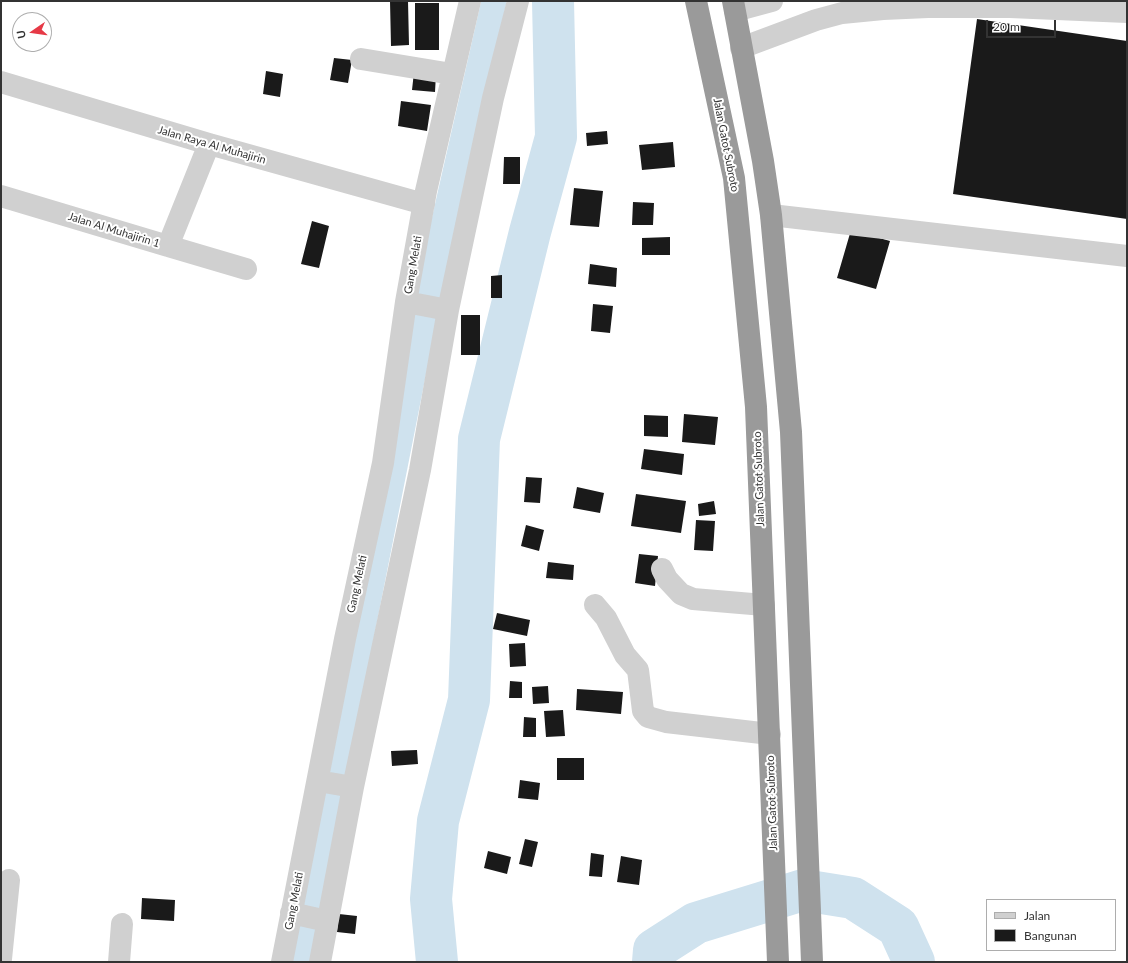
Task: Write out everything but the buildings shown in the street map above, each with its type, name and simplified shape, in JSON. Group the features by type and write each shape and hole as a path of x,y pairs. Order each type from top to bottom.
{"highway":[{"name":"Jalan Gatot Subroto","path":"696,1 734,178 756,408 778,962"},
{"path":"734,6 764,162 771,215 791,432 812,962"}],"street":[{"name":"Gang Melati","path":"282,962 294,913 337,784 346,638 382,463 412,303 424,204 469,1"},
{"path":"320,962 337,784 420,470 446,309 493,98 518,1"},
{"path":"734,6 772,1"},
{"path":"741,48 836,15 883,9 928,7 1010,7 1127,12"},
{"path":"362,59 452,74"},
{"name":"Jalan Raya Al Muhajirin","path":"1,82 209,144 424,204"},
{"name":"Jalan Al Muhajirin 1","path":"1,196 168,246 209,144"},
{"path":"771,215 1127,256"},
{"path":"168,246 246,269"},
{"path":"412,303 446,309"},
{"path":"662,569 667,580 681,594 693,599 764,605"},
{"path":"595,605 606,618 625,655 638,670 643,711 648,717 666,722 770,734"},
{"path":"1,958 9,880"},
{"path":"294,913 323,920"},
{"path":"119,962 122,924"}],"waterway":[{"path":"297,962 441,234 494,1"},
{"path":"437,962 431,899 438,821 469,700 479,439 530,232 556,137 553,1"},
{"path":"653,962 654,950 696,923 803,890 853,898 898,927 914,962"}]}
